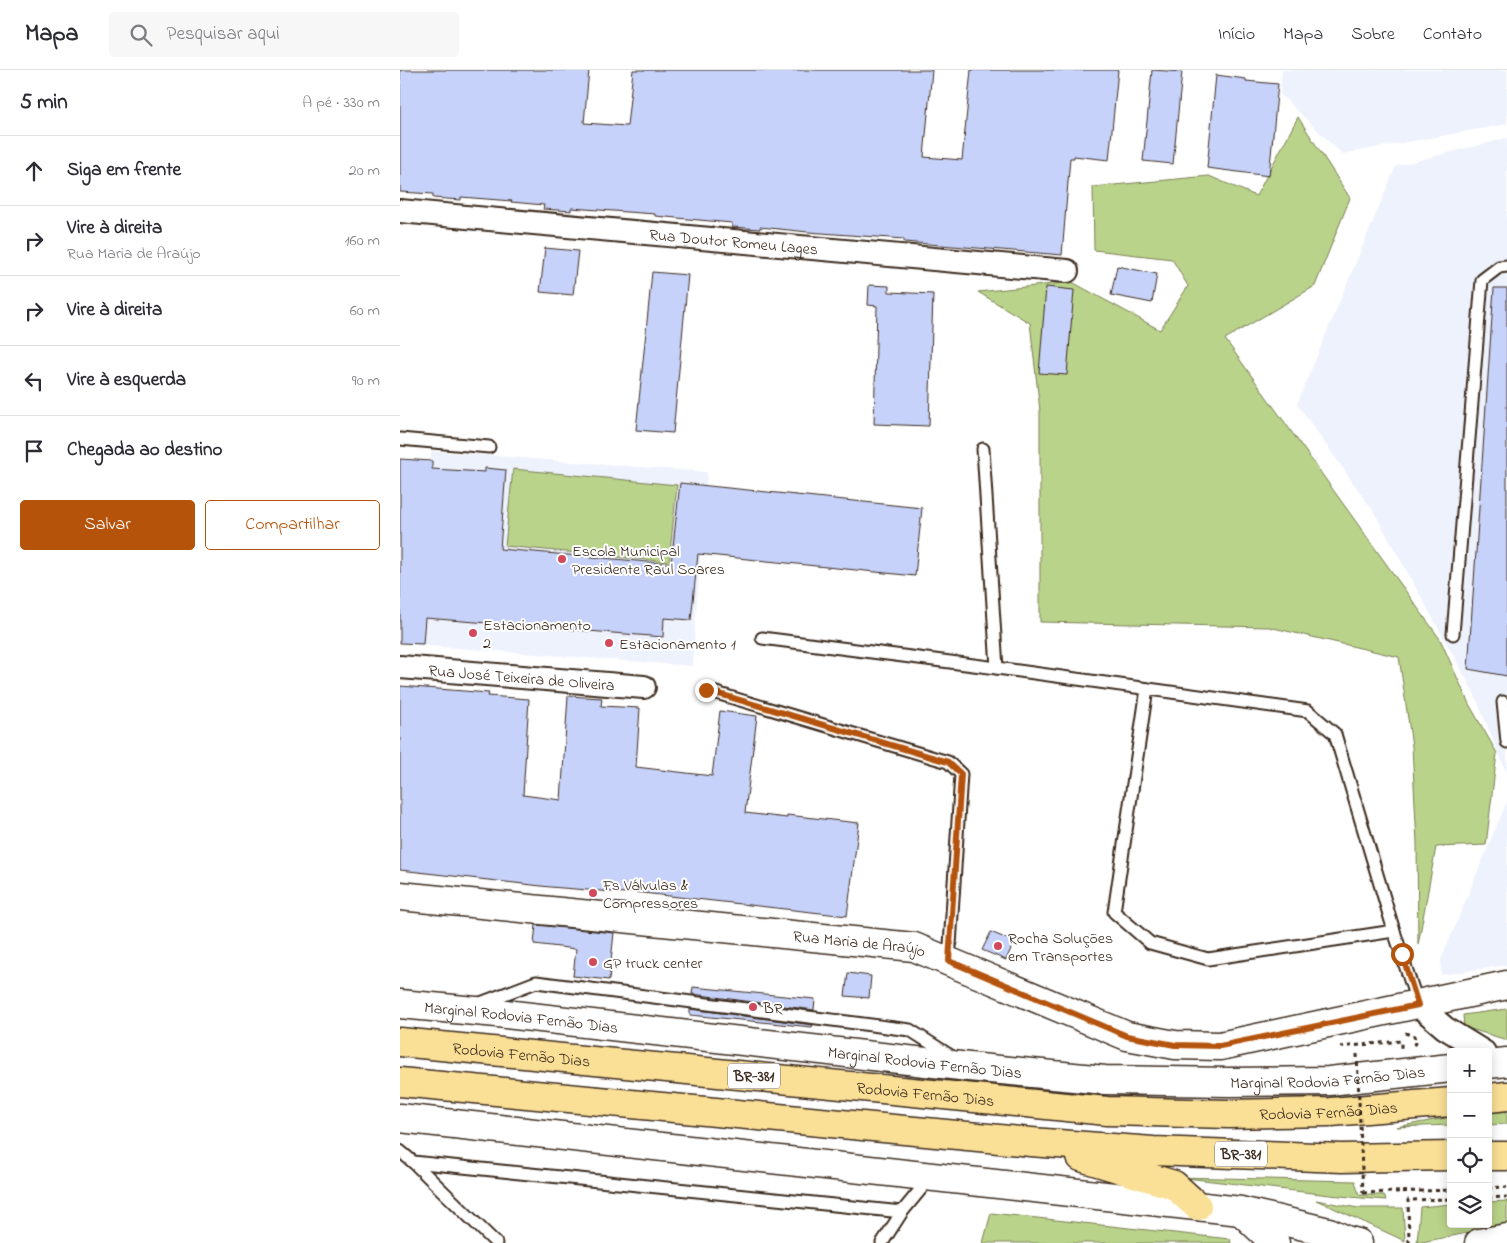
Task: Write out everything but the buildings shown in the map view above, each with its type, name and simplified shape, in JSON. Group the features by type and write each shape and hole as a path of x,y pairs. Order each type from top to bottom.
{"highway":[{"name":"Rodovia Fernão Dias","path":"400,1042 1108,1111 1229,1114 1330,1112 1447,1102"},
{"name":"BR-381","path":"400,1082 1031,1142 1152,1151 1342,1158 1447,1156"},
{"path":"1492,1098 1507,1096"},
{"name":"BR-381","path":"1031,1142 1174,1185 1197,1206"},
{"path":"1492,1156 1507,1156"}],"main road":[{"name":"Rua Maria de Araújo","path":"400,896 914,947 1127,1036 1175,1045 1220,1046 1506,985"},
{"name":"Marginal Rodovia Fernão Dias","path":"400,1004 969,1067 1105,1080 1330,1081 1447,1068"},
{"path":"400,1118 1241,1211 1340,1240"},
{"path":"1241,1211 1275,1243"},
{"path":"1479,1243 1507,1238"}],"street":[{"name":"Rua Doutor Romeu Lages","path":"400,211 1067,271"},
{"name":"Rua José Teixeira de Oliveira","path":"400,667 644,686"},
{"path":"1418,1005 1446,1028 1494,1059"}],"lane":[{"path":"1454,634 1482,280 1499,268 1507,266"},
{"path":"400,439 489,447"},
{"path":"983,449 997,668"},
{"path":"762,638 1308,711 1334,734 1418,1005"},
{"path":"1147,688 1114,912 1150,943 1208,959 1394,931"},
{"path":"706,690 948,762 961,774 949,961"},
{"path":"1503,702 1507,742"},
{"path":"400,1151 496,1243"},
{"path":"413,1162 902,1212"},
{"path":"882,1243 902,1212 932,1177"}],"path":[{"path":"1334,1048 1401,1041 1401,1048 1393,1049"},
{"path":"1357,1054 1363,1193 1447,1190"},
{"path":"1492,1188 1507,1187"},
{"path":"1492,1198 1507,1197"},
{"path":"1409,1243 1408,1200 1447,1199"}],"shaded area":[{"path":"1282,70 1507,70 1507,124 1342,154 1280,94"},
{"path":"1507,138 1507,774 1473,691 1374,512 1297,404 1396,166"},
{"name":"Escola Municipal Presidente Raul Soares","path":"431,451 707,472 692,666 416,645"},
{"path":"1507,801 1507,965 1441,975 1441,960"}],"green space":[{"path":"1298,117 1350,198 1315,286 1225,339 1440,639 1469,704 1497,753 1486,845 1436,847 1418,945 1417,843 1412,746 1399,657 1269,627 1040,622 1040,411 1030,323 978,292 1072,282 1160,330 1188,286 1172,259 1094,250 1093,187 1209,176 1256,196"},
{"path":"513,469 677,485 669,562 505,546"},
{"path":"1507,1009 1507,1040 1464,1027 1463,1015"},
{"path":"1507,1107 1507,1124 1492,1125 1492,1109"},
{"path":"1447,1118 1447,1125 1396,1127"},
{"path":"1175,1177 1355,1181 1359,1195 1384,1195 1386,1200 1333,1195"},
{"path":"1316,1200 1358,1208 1403,1208 1405,1241"},
{"path":"1507,1201 1507,1225 1492,1228 1492,1202"},
{"path":"1447,1204 1447,1228 1492,1228 1417,1243 1420,1207"},
{"path":"991,1213 1230,1239 1231,1243 983,1243"}],"place":[{"name":"Escola Municipal Presidente Raul Soares","path":"562,559"},
{"name":"Estacionamento 2","path":"473,633"},
{"name":"Estacionamento 1","path":"609,643"},
{"name":"Fs Válvulas & Compressores","path":"593,893"},
{"name":"Rocha Soluções em Transportes","path":"998,946"},
{"name":"GP truck center","path":"593,962"},
{"name":"BR","path":"753,1007"}],"route":[{"path":"706,690 948,762 961,774 949,961 1127,1036 1175,1045 1220,1046 1418,1005 1402,954"}]}
